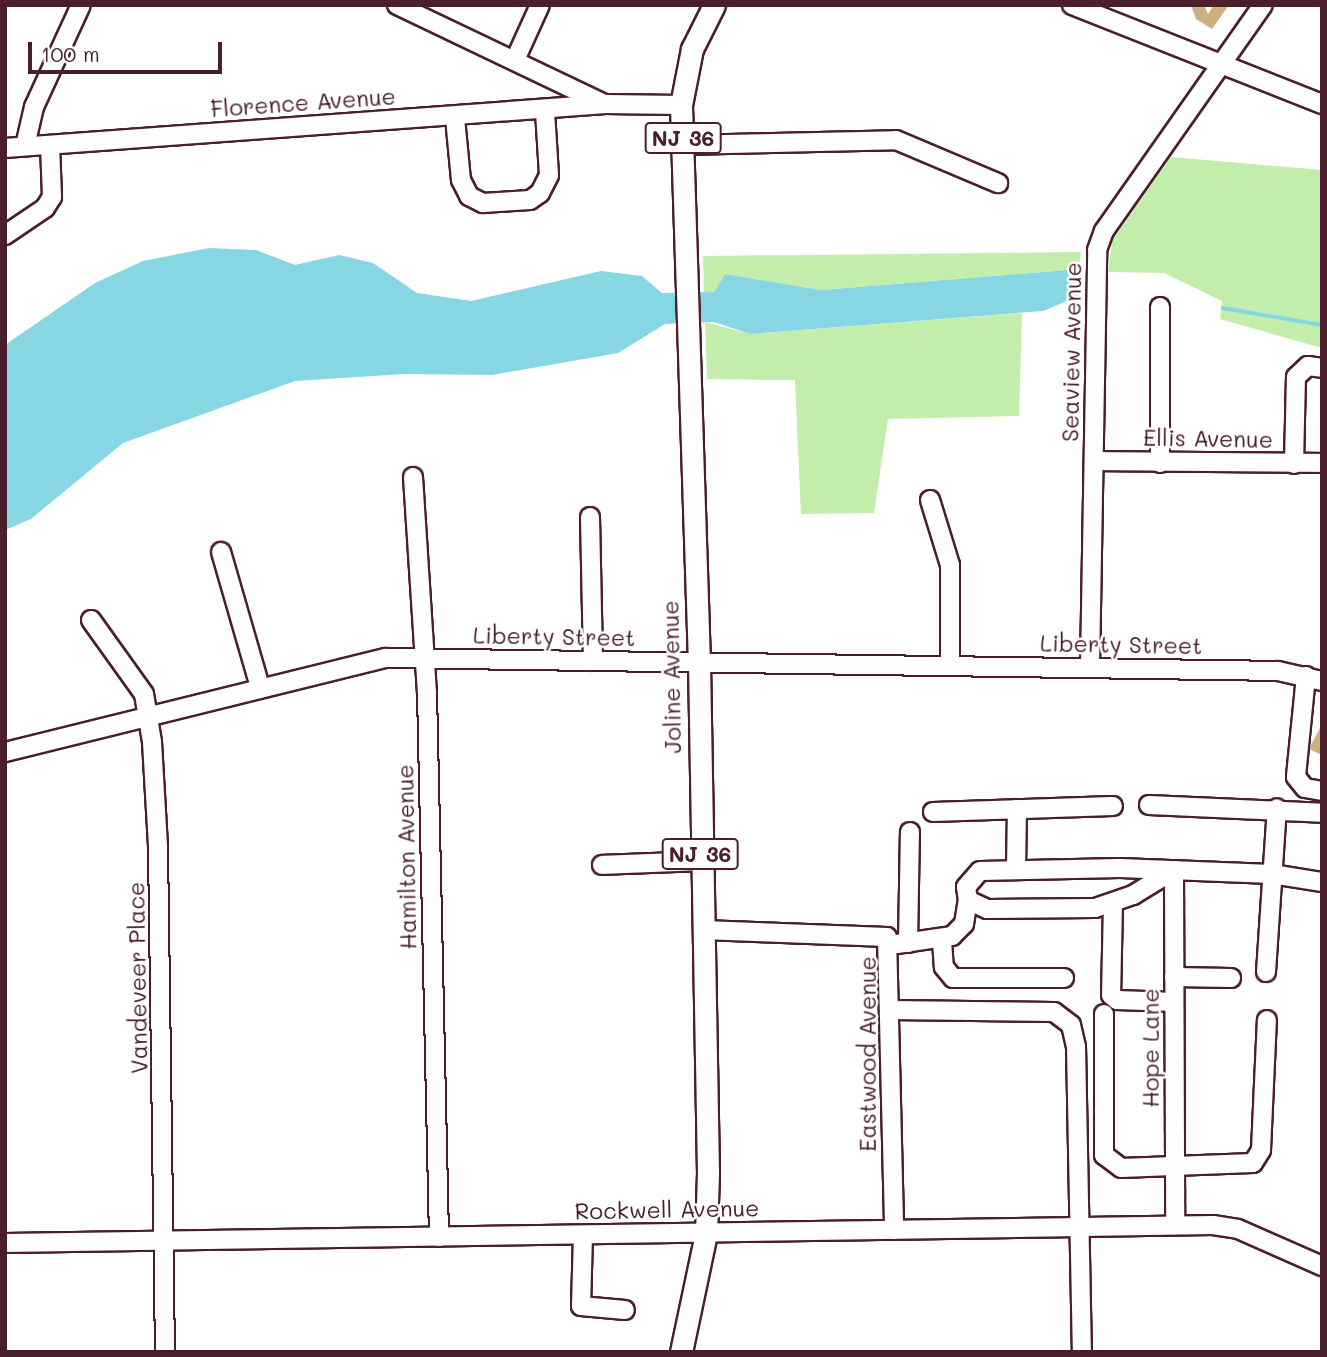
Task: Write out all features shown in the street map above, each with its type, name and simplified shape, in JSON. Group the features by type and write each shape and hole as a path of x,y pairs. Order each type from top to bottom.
{"main road":[{"name":"Joline Avenue","path":"681,1352 706,1233 699,663 689,276 681,105 692,49 714,5"}],"street":[{"path":"25,146 34,107 81,5"},
{"path":"397,5 605,104"},
{"path":"515,60 540,5"},
{"path":"1072,5 1322,104"},
{"name":"Seaview Avenue","path":"1090,667 1096,259 1101,237 1263,5"},
{"name":"Florence Avenue","path":"5,148 545,112 605,104 681,105"},
{"path":"455,118 465,190 483,203 518,201 534,199 546,185 545,112"},
{"path":"683,145 896,141 998,183"},
{"path":"5,235 45,208 52,197 50,145"},
{"path":"1160,307 1160,463"},
{"path":"1294,464 1296,377 1308,366 1322,368"},
{"name":"Ellis Avenue","path":"1094,461 1322,463"},
{"name":"Hamilton Avenue","path":"412,477 425,658 439,1237"},
{"path":"930,500 950,565 950,666"},
{"path":"590,517 593,661"},
{"path":"221,552 260,687"},
{"name":"Vandeveer Place","path":"91,620 144,694 147,715 159,847 165,1352"},
{"name":"Liberty Street","path":"5,752 366,660 425,658 1090,667 1278,671 1314,678"},
{"path":"1314,678 1296,777 1305,788 1322,791"},
{"path":"1149,805 1276,808 1322,813"},
{"path":"933,812 1114,806"},
{"path":"1266,972 1276,808"},
{"path":"1016,870 1017,809"},
{"path":"910,832 899,944 942,941 964,924 970,877 980,871 1174,870 1272,874 1322,881"},
{"path":"602,865 701,860"},
{"path":"968,900 987,909 1095,908 1113,902 1174,870"},
{"name":"Hope Lane","path":"1174,870 1175,1225"},
{"path":"1113,902 1111,995 1117,1000 1174,1002"},
{"name":"Eastwood Avenue","path":"703,930 879,934 899,944 890,1010 894,1230"},
{"path":"942,941 944,967 953,978 1064,978"},
{"path":"1174,977 1231,978"},
{"path":"890,1010 1054,1012 1071,1025 1076,1046 1082,1352"},
{"path":"1104,1014 1104,1155 1121,1168 1242,1166 1258,1158 1267,1020"},
{"name":"Rockwell Avenue","path":"5,1243 1175,1225 1238,1229 1322,1266"},
{"path":"583,1235 581,1306 625,1310"}],"green space":[{"path":"1171,157 1322,170 1322,348 1220,319 1222,301 1164,273 1108,272 1112,241"},
{"path":"1081,252 1079,269 821,290 725,274 714,292 704,292 703,256"},
{"path":"1022,313 1019,416 888,419 874,513 801,514 795,380 707,379 705,322 750,334"}],"water":[{"path":"209,248 256,250 295,265 339,255 373,263 417,293 471,301 601,271 642,276 662,293 714,292 725,274 821,290 1079,269 1079,296 1043,311 750,334 714,322 665,324 618,353 492,375 405,374 295,381 123,443 31,519 5,530 5,345 95,283 143,261"}],"building":[{"path":"1191,5 1204,5 1208,14 1214,5 1229,5 1212,29 1196,19"},
{"path":"1322,724 1322,755 1309,749"}],"waterway":[{"path":"1223,308 1322,325"}]}
